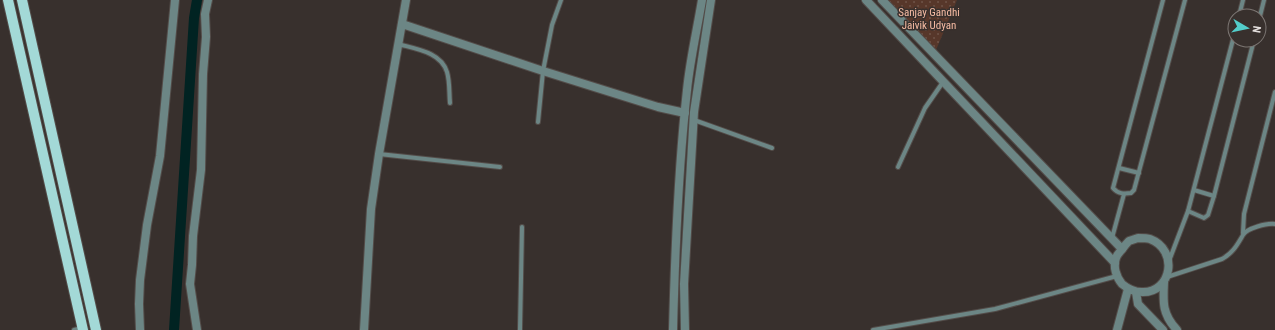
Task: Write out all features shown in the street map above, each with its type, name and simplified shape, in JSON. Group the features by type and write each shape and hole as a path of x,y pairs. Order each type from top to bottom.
{"main road":[{"path":"8,0 80,329"},
{"path":"22,0 96,330"}],"street":[{"path":"140,330 140,273 163,137 175,0"},
{"path":"197,330 190,284 193,236 201,170 203,74 206,42 205,14 208,0"},
{"path":"364,330 371,209 406,0"},
{"path":"673,330 676,238 687,88 702,0"},
{"path":"685,330 684,284 694,120 711,0"},
{"path":"866,0 1115,263"},
{"path":"882,0 1122,249"},
{"path":"402,24 658,107 685,113"},
{"path":"1138,238 1149,238 1158,243 1166,251 1169,261 1168,272 1165,279 1158,287 1151,291 1144,292 1132,290 1121,283 1117,276 1115,263 1116,257 1128,242 1138,238"},
{"path":"1165,279 1163,307 1171,324 1177,330"},
{"path":"1117,330 1132,290"},
{"path":"1132,290 1138,304 1163,330"}],"lane":[{"path":"538,122 544,71 552,25 561,0"},
{"path":"1163,0 1113,188 1116,192 1124,194 1131,193 1134,190 1185,0"},
{"path":"398,44 428,53 437,58 443,64 447,71 449,81 450,103"},
{"path":"1169,261 1188,211 1231,48"},
{"path":"1188,211 1204,218 1208,215 1252,48"},
{"path":"898,167 924,108 943,81"},
{"path":"1165,279 1228,256 1235,248 1243,234 1244,214 1275,92"},
{"path":"694,120 772,148"},
{"path":"379,154 500,167"},
{"path":"1119,168 1139,173"},
{"path":"1194,190 1214,196"},
{"path":"1112,238 1124,194"},
{"path":"1243,234 1263,225 1275,224"},
{"path":"520,330 522,227"},
{"path":"873,330 995,309 1117,276"}],"green space":[{"name":"Sanjay Gandhi Jaivik Udyan","path":"887,0 957,0 936,50"}],"waterway":[{"path":"174,330 194,18 197,0"}]}
